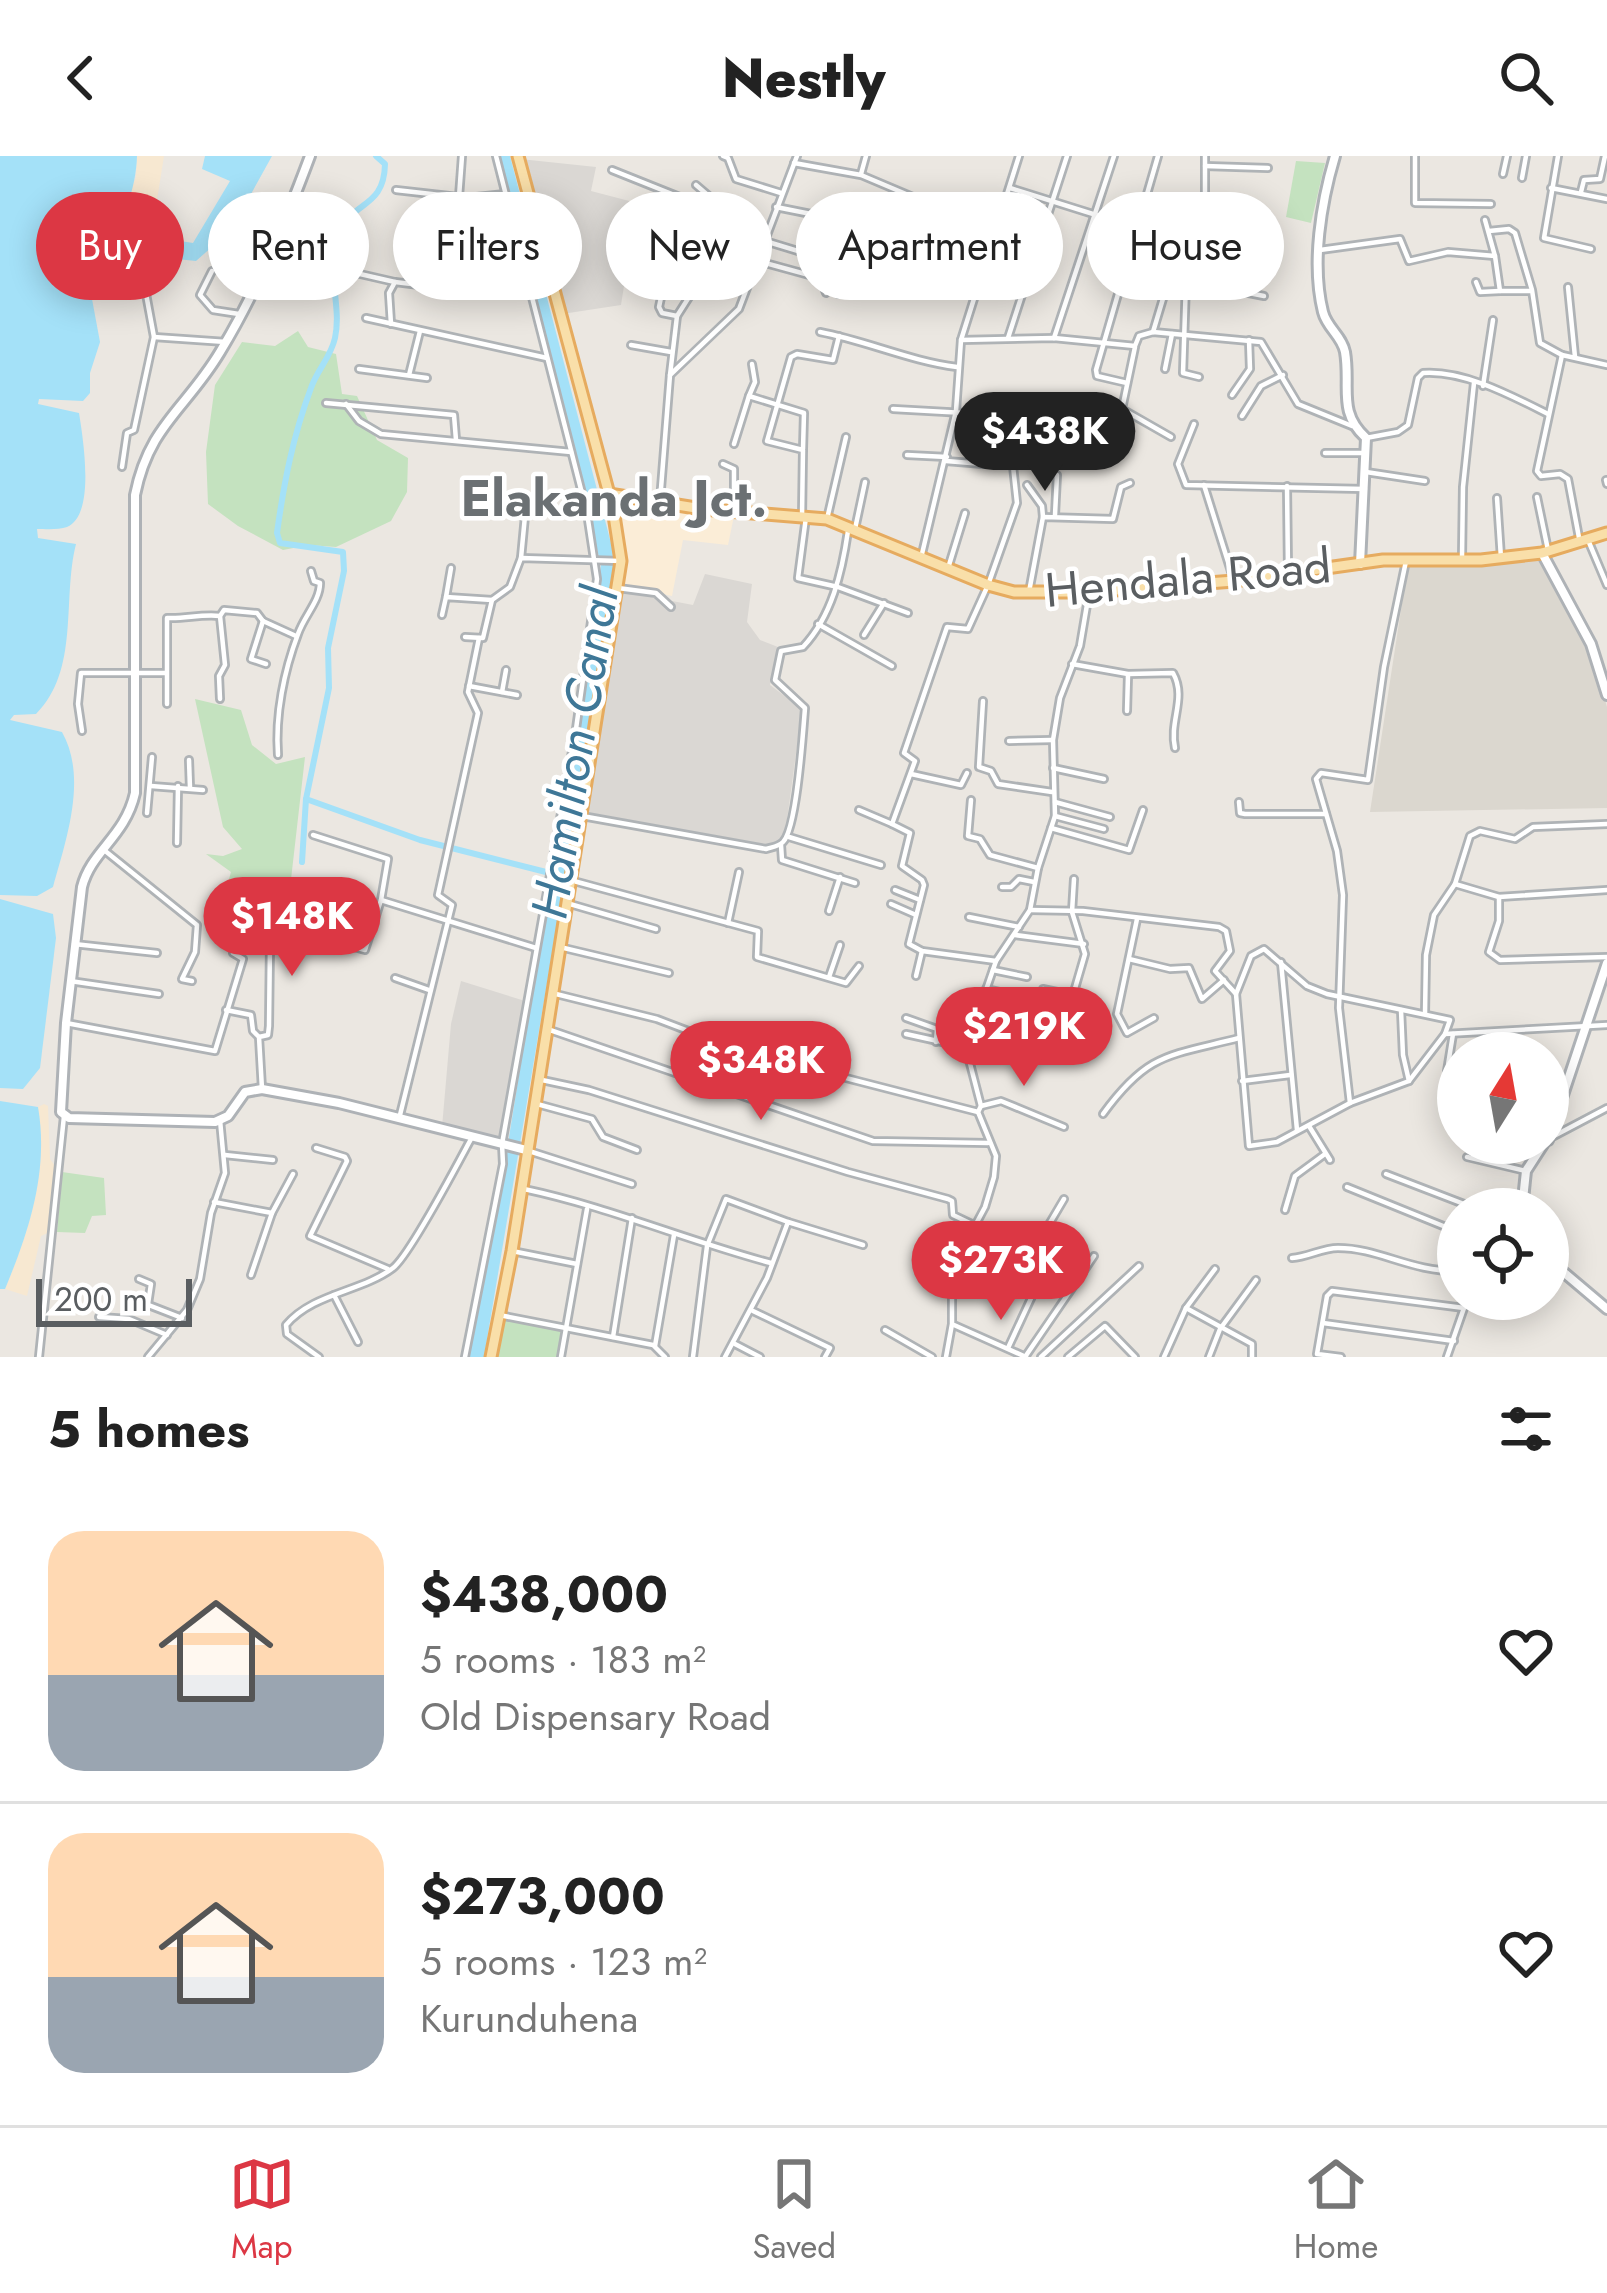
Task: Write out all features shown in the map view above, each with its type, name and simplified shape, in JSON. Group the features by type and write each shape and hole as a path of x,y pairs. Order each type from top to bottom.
{"main road":[{"path":"491,1357 618,589 614,509 518,156"},
{"name":"Hendala Road","path":"609,494 734,512 827,519 988,585 1029,592 1089,592 1288,576 1360,564 1502,558 1546,553 1607,533"},
{"path":"614,509 636,498"}],"street":[{"path":"39,1357 64,1116 60,1105 70,981 85,875 123,828 135,794 135,495 140,470 151,441 206,375 226,342 286,219 310,156"},
{"path":"459,192 463,156"},
{"path":"496,156 505,192"},
{"path":"723,156 741,182 781,193"},
{"path":"861,175 866,156"},
{"path":"1009,192 1019,156"},
{"path":"1055,192 1066,156"},
{"path":"1102,192 1114,156"},
{"path":"1147,192 1158,156"},
{"path":"1203,192 1205,156"},
{"path":"1335,156 1319,250 1324,319 1344,345 1352,426"},
{"path":"1415,156 1415,203 1491,204"},
{"path":"1503,174 1507,156"},
{"path":"1522,178 1526,156"},
{"path":"1558,156 1544,238 1591,249"},
{"path":"1580,194 1584,180 1600,179 1605,156"},
{"path":"772,219 795,160 861,175 901,192"},
{"path":"1205,166 1268,168"},
{"path":"612,170 682,199 659,307 662,313 677,316"},
{"path":"659,501 677,316 710,265 724,209 696,185"},
{"path":"1010,188 1022,192"},
{"path":"1551,188 1607,199"},
{"path":"396,190 414,192"},
{"path":"776,207 796,211"},
{"path":"1485,220 1500,291"},
{"path":"1489,231 1513,229 1532,290 1540,343 1562,356 1607,365"},
{"path":"1054,338 1087,239"},
{"path":"1319,250 1400,239 1409,261 1448,252 1495,256"},
{"path":"208,280 200,295 213,310 239,314"},
{"path":"1476,281 1480,292 1532,290"},
{"path":"391,324 389,293 393,286"},
{"path":"1568,287 1575,357"},
{"path":"122,467 154,337 148,300"},
{"path":"465,1357 503,1164 502,1144 597,579 597,561 532,300"},
{"path":"670,375 739,309 743,300"},
{"path":"921,559 956,411 961,340 974,300"},
{"path":"1009,338 1021,300"},
{"path":"1115,300 1097,376 1127,383"},
{"path":"1154,332 1163,300"},
{"path":"1185,300 1183,373 1199,377"},
{"path":"366,318 547,358"},
{"path":"1483,386 1493,320"},
{"path":"409,375 420,331"},
{"path":"820,332 879,345 924,363 957,367"},
{"path":"1171,437 1122,409 1138,336 1154,332 1264,344 1302,409 1352,426 1366,438 1360,564"},
{"path":"1165,369 1172,334"},
{"path":"803,450 767,442 793,355 833,360 839,336"},
{"path":"154,337 226,342"},
{"path":"961,340 1054,338 1135,346"},
{"path":"1232,395 1250,369 1249,340"},
{"path":"631,345 671,352"},
{"path":"1562,356 1537,471 1541,476 1560,474 1568,479 1584,541 1606,581"},
{"path":"734,444 755,382 752,364"},
{"path":"359,369 427,378"},
{"path":"1366,438 1398,432 1408,425 1423,373 1474,383 1548,414"},
{"path":"1242,416 1261,386 1283,375"},
{"path":"1462,561 1463,487 1474,383"},
{"path":"749,396 804,412 804,517 798,578 908,613"},
{"path":"326,403 454,415 456,440"},
{"path":"346,404 359,421 380,434 571,452"},
{"path":"893,409 1096,424"},
{"path":"1193,424 1178,467 1186,485 1365,489"},
{"path":"827,519 846,437"},
{"path":"1325,453 1366,453"},
{"path":"907,455 983,464"},
{"path":"723,464 734,470 734,512"},
{"path":"892,824 915,761 904,750 947,627 968,629 1017,503 1013,466"},
{"path":"1366,472 1425,481"},
{"path":"1054,515 1057,475"},
{"path":"582,816 766,849 781,845 788,836 805,708 775,680 781,651 807,644 838,587 865,482"},
{"path":"1043,517 1113,519 1121,487 1130,483"},
{"path":"1287,484 1288,576"},
{"path":"1027,485 1042,506 1043,517 1029,592"},
{"path":"1204,485 1234,581"},
{"path":"1537,497 1556,584 1591,644 1607,694"},
{"path":"1497,498 1502,558"},
{"path":"446,597 492,599 510,587 521,558 525,516 512,509"},
{"path":"948,568 965,513"},
{"path":"521,558 618,561"},
{"path":"1350,1102 1338,996 1343,896 1318,774 1363,782 1369,777 1384,667 1406,561"},
{"path":"442,615 451,568"},
{"path":"278,754 280,702 297,636 320,593 320,583 311,571"},
{"path":"618,589 656,593 670,607"},
{"path":"946,1357 952,1324 950,1284 960,1252 985,1208 996,1156 966,1051 996,961 1030,910 1055,817 1053,740 1089,592"},
{"path":"465,637 483,638 492,599"},
{"path":"863,635 884,603"},
{"path":"220,699 218,676 225,665 220,616 224,610 256,613 297,636"},
{"path":"166,704 167,618 220,616"},
{"path":"263,621 251,659 266,664"},
{"path":"818,625 892,666"},
{"path":"399,1119 428,990 450,920 452,905 438,896 478,713 469,686 479,638"},
{"path":"1072,664 1129,674 1173,673 1181,688 1172,739 1175,748"},
{"path":"502,692 506,670"},
{"path":"82,730 78,704 82,673 166,673"},
{"path":"1127,711 1129,674"},
{"path":"469,686 517,695"},
{"path":"983,701 979,767 992,771 998,784 1053,792"},
{"path":"1010,741 1053,740"},
{"path":"147,813 152,757"},
{"path":"189,760 190,788"},
{"path":"1053,768 1104,779"},
{"path":"911,774 962,785 967,773"},
{"path":"151,786 203,790"},
{"path":"177,843 178,786"},
{"path":"135,794 149,796"},
{"path":"971,800 968,836 980,838 990,855 1038,868"},
{"path":"1054,802 1110,817"},
{"path":"1239,802 1240,813 1245,814 1326,814"},
{"path":"859,810 910,833 902,866 922,880 909,944 922,951 996,961"},
{"path":"1051,828 1129,850 1143,810"},
{"path":"1055,817 1104,829"},
{"path":"1425,1014 1426,955 1434,915 1456,884 1470,836 1480,831 1515,839 1533,827 1607,824"},
{"path":"302,933 365,950 388,859 313,835"},
{"path":"788,836 881,865"},
{"path":"781,845 782,860 856,883"},
{"path":"104,850 197,926 195,952 182,979 192,982"},
{"path":"728,923 739,872"},
{"path":"829,911 840,877"},
{"path":"1002,887 1011,887 1019,879 1036,882"},
{"path":"972,1024 1056,1042 1062,1036 1085,954 1072,912 1074,879"},
{"path":"571,880 758,931 758,957 846,982 859,966"},
{"path":"1456,884 1498,897 1607,890"},
{"path":"896,890 920,900"},
{"path":"1498,897 1499,921 1489,952 1493,957 1607,960 1569,1083"},
{"path":"381,900 536,948"},
{"path":"566,903 656,929"},
{"path":"891,904 916,915"},
{"path":"1030,910 1187,921 1226,931 1230,951 1215,971 1236,994"},
{"path":"260,1037 268,1035 274,920 274,913 262,914"},
{"path":"969,917 1019,927"},
{"path":"305,918 370,934"},
{"path":"1137,918 1117,1014 1126,1033 1154,1018"},
{"path":"1015,935 1084,944"},
{"path":"74,944 157,953"},
{"path":"829,977 840,946"},
{"path":"559,947 669,973"},
{"path":"1437,1048 1409,1081 1350,1102 1276,1142 1249,1146 1236,994 1257,951 1264,949 1307,986 1450,1020 1449,1032"},
{"path":"916,976 922,951"},
{"path":"66,1023 214,1051 243,959 233,953"},
{"path":"1129,959 1170,969 1189,968 1202,999 1224,980"},
{"path":"1281,962 1297,1132"},
{"path":"993,970 1027,977"},
{"path":"395,978 428,990"},
{"path":"70,981 159,994"},
{"path":"986,989 1008,994"},
{"path":"1043,989 1076,996"},
{"path":"551,993 657,1019 741,1051 980,1109 1001,1101 1064,1127"},
{"path":"226,1010 250,1015 253,1031 260,1037 262,1089"},
{"path":"1401,1010 1409,1081"},
{"path":"977,1012 1022,1020"},
{"path":"906,1018 938,1029 935,1042"},
{"path":"1066,1023 1095,1034"},
{"path":"1498,1032 1607,1025"},
{"path":"545,1028 873,1141 989,1143"},
{"path":"906,1034 1006,1058 1019,1036"},
{"path":"1062,1036 1092,1054"},
{"path":"1103,1114 1129,1079 1149,1064 1239,1038"},
{"path":"1242,1081 1292,1075"},
{"path":"537,1078 948,1199 953,1215 974,1225 1040,1239"},
{"path":"64,1116 200,1123 228,1116 245,1092 262,1089 526,1150 632,1184"},
{"path":"534,1103 592,1119 603,1137 637,1150"},
{"path":"1569,1129 1607,1108"},
{"path":"148,1357 182,1318 200,1279 214,1202 225,1173 220,1119"},
{"path":"1286,1210 1295,1176 1327,1157 1309,1126"},
{"path":"319,1357 287,1334 285,1326 295,1315 391,1269 471,1139"},
{"path":"316,1148 343,1156 346,1163 310,1236 391,1269"},
{"path":"225,1155 273,1160"},
{"path":"1496,1164 1526,1171"},
{"path":"1524,1188 1531,1164"},
{"path":"251,1275 272,1214 293,1174"},
{"path":"1385,1174 1437,1194"},
{"path":"1347,1187 1437,1223"},
{"path":"521,1189 632,1218 771,1263"},
{"path":"693,1357 707,1246 726,1199 863,1244"},
{"path":"960,1252 1021,1272 1064,1199"},
{"path":"214,1202 272,1214"},
{"path":"561,1357 587,1207"},
{"path":"613,1337 632,1218"},
{"path":"725,1357 752,1310 788,1222"},
{"path":"655,1346 674,1235"},
{"path":"1008,1348 1059,1238"},
{"path":"1292,1258 1337,1248 1437,1271"},
{"path":"512,1251 577,1264"},
{"path":"952,1324 1026,1357 1094,1256"},
{"path":"1041,1357 1138,1266"},
{"path":"1164,1357 1186,1308 1215,1269"},
{"path":"1569,1277 1607,1309"},
{"path":"139,1279 151,1284 148,1304"},
{"path":"1209,1357 1220,1328 1256,1280"},
{"path":"1341,1357 1317,1354 1327,1295 1332,1291 1437,1305"},
{"path":"334,1295 358,1342"},
{"path":"128,1297 182,1318"},
{"path":"1186,1308 1252,1344 1252,1357"},
{"path":"752,1310 830,1348 825,1357"},
{"path":"498,1315 655,1346 665,1357"},
{"path":"99,1317 129,1319 166,1335"},
{"path":"1447,1357 1461,1320"},
{"path":"1322,1323 1454,1341"},
{"path":"1068,1357 1105,1326 1135,1357"},
{"path":"885,1330 932,1357"},
{"path":"735,1343 760,1357"}],"shaded area":[{"path":"520,159 596,167 591,191 606,195 606,300 622,300 621,305 562,314 558,300 582,300 582,192 529,192"},
{"path":"636,501 734,516 728,545 683,540 672,596 621,585 617,510"},
{"path":"1544,559 1558,597 1591,648 1607,707 1607,808 1370,812 1408,564"},
{"path":"705,574 752,584 747,622 760,640 778,647 770,685 802,709 785,835 775,846 585,812 620,591 693,605"},
{"path":"461,981 525,1001 501,1141 442,1127 451,1024"}],"green space":[{"path":"1296,161 1325,163 1311,223 1286,217"},
{"path":"298,331 308,347 336,354 342,394 357,396 377,440 408,458 407,492 391,521 336,547 283,550 208,504 206,452 215,385 242,342 275,346"},
{"path":"195,699 241,710 252,745 276,764 305,757 289,897 256,899 257,919 268,947 238,947 239,931 213,919 231,872 206,854 223,856 242,849 223,827"},
{"path":"62,1172 104,1178 106,1215 92,1216 85,1233 57,1232"},
{"path":"501,1317 562,1331 557,1357 495,1357"}],"sand":[{"path":"137,156 164,156 158,192 130,192"},
{"path":"48,1106 50,1159 57,1169 52,1231 41,1236 27,1296 5,1289 35,1200 41,1154 38,1107"}],"water":[{"path":"0,156 137,156 131,192 36,192 36,300 92,300 100,342 90,373 90,393 83,401 39,399 38,404 79,413 85,492 76,520 67,527 37,529 38,538 76,544 64,655 50,696 36,714 14,715 10,720 62,732 73,769 72,809 53,887 37,896 0,895"},
{"path":"205,156 272,156 252,192 223,192 230,181 202,169"},
{"path":"499,156 510,156 519,192 508,192"},
{"path":"208,218 208,250 196,261 184,260 184,242 193,243"},
{"name":"Hamilton Canal","path":"535,300 548,300 612,547 615,580 484,1357 468,1357 505,1162 601,565"},
{"path":"0,899 53,914 56,938 40,1068 23,1089 0,1088"},
{"path":"0,1101 38,1107 41,1131 35,1200 5,1289 0,1289"}],"waterway":[{"path":"302,862 306,799 329,688 328,648 344,571 343,552 280,543 277,533 299,424 335,338 333,264 338,237 350,216 379,190 385,164 376,156"},
{"name":"Hamilton Canal","path":"306,799 420,840 546,872"}],"district":[{"name":"Elakanda Jct.","path":"614,498"}]}
